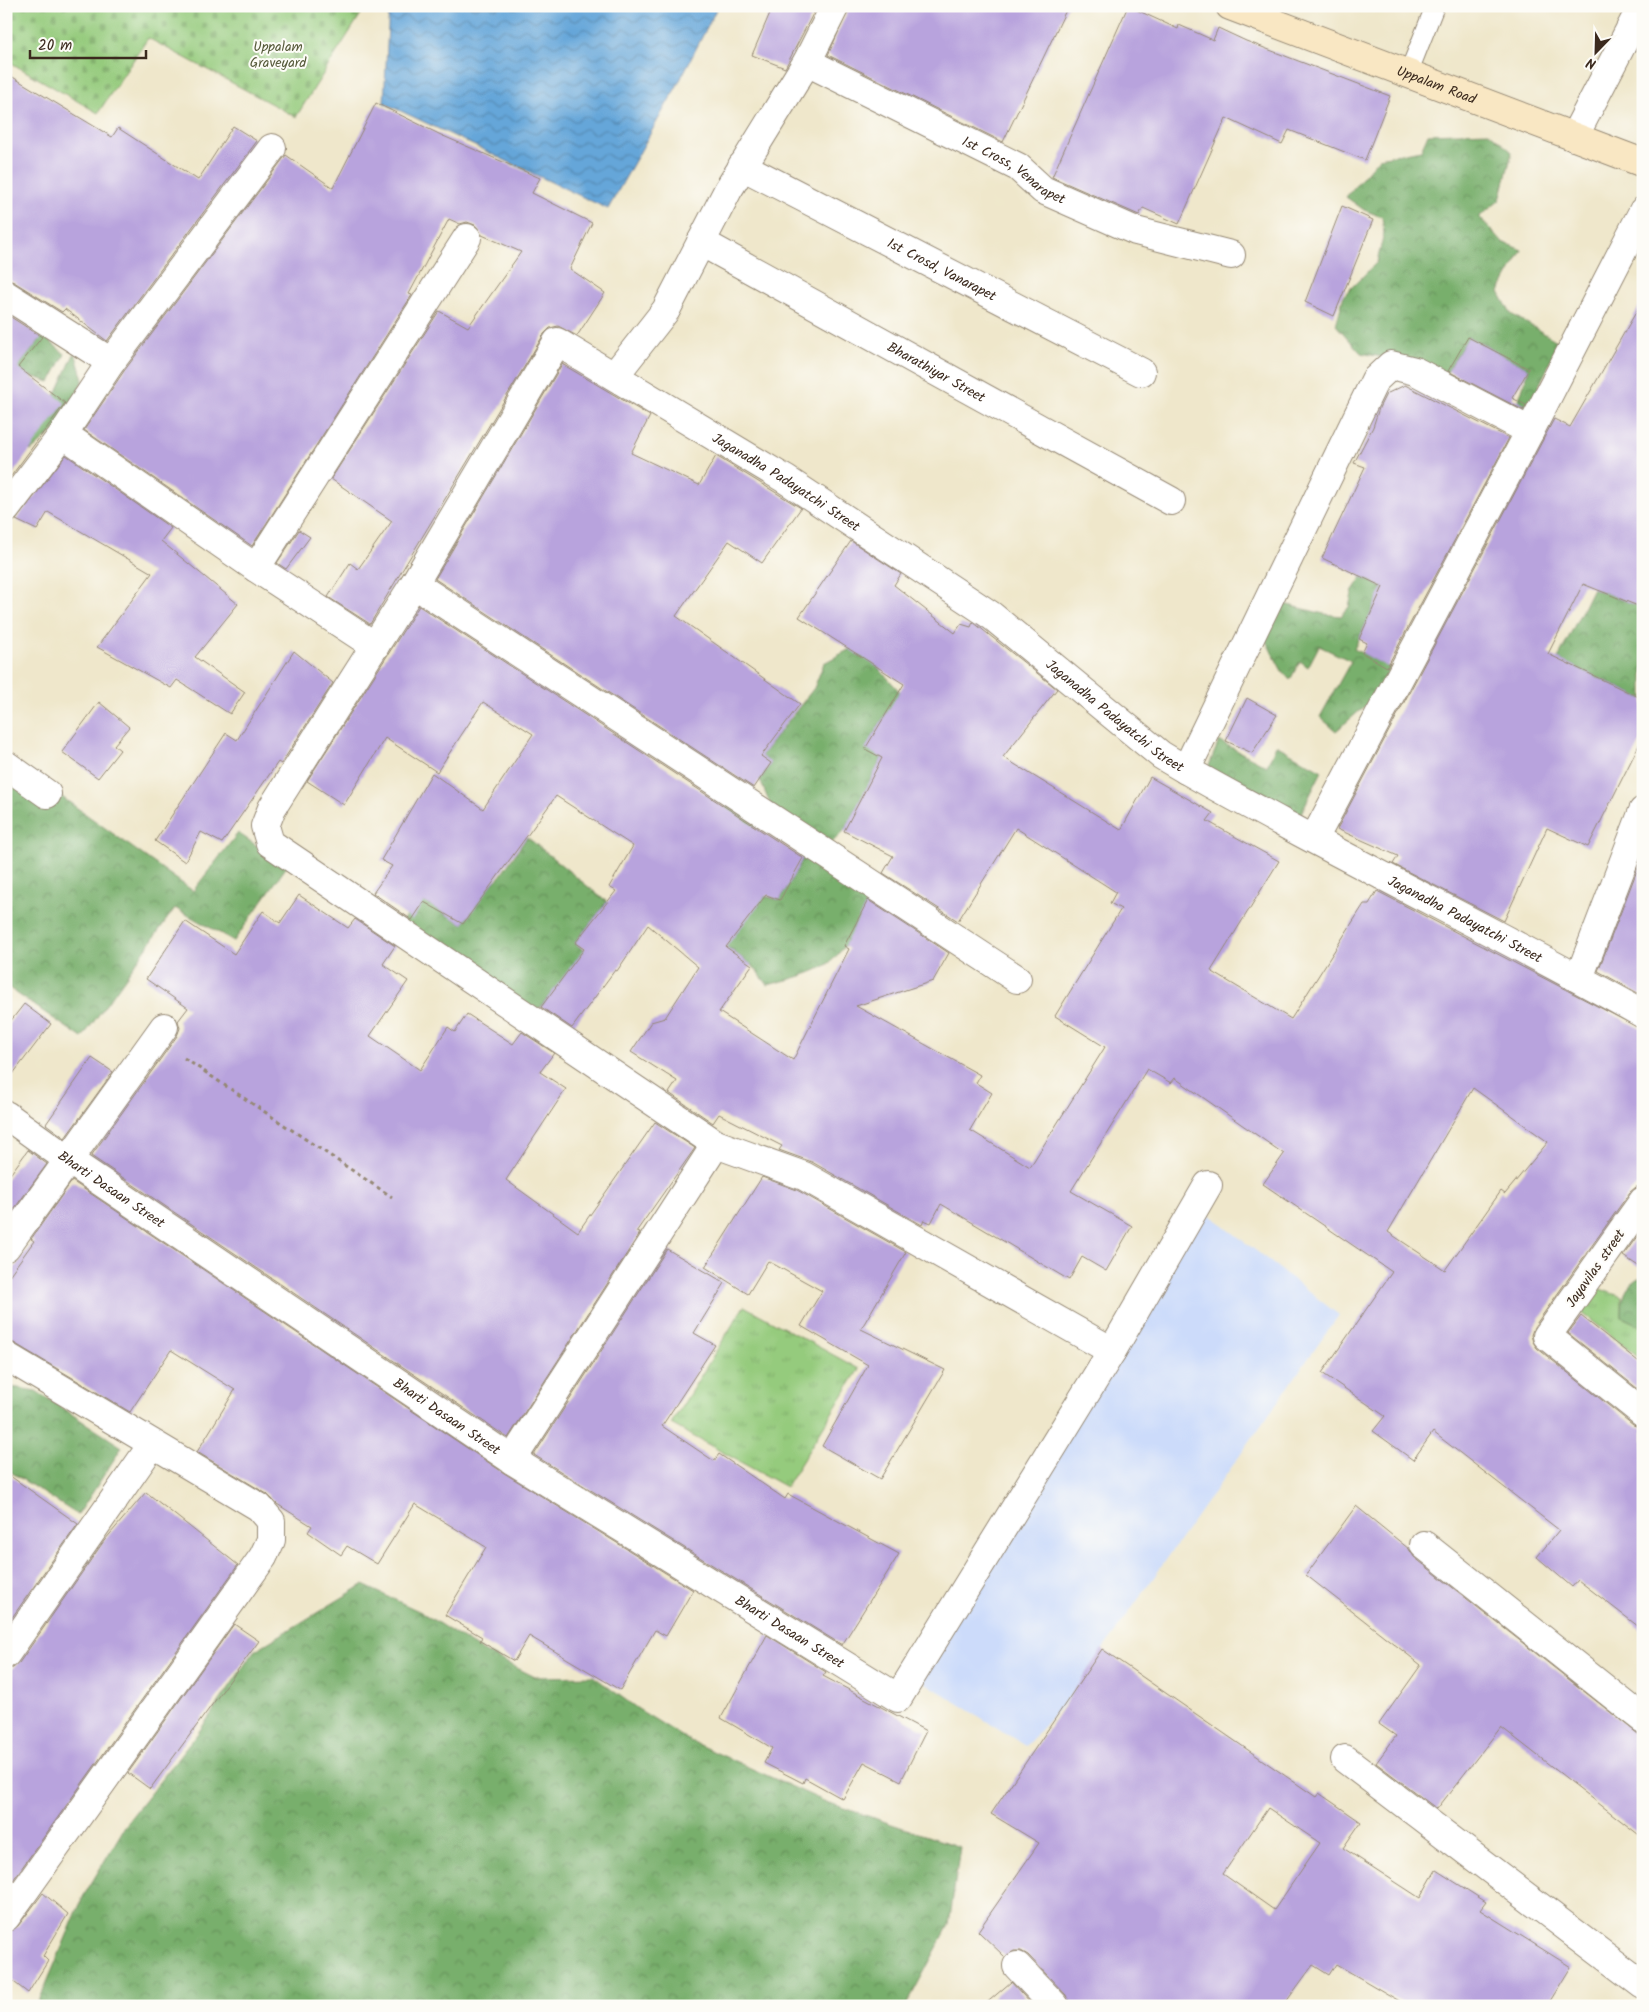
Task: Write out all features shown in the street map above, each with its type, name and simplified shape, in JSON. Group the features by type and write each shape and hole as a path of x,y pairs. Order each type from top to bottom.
{"main road":[{"name":"Uppalam Road","path":"1230,6 1643,163"}],"street":[{"path":"615,375 666,310 742,166 807,62 835,6"},
{"path":"1574,137 1642,6"},
{"name":"1st Cross, Venarapet","path":"807,62 1018,167 1043,190 1136,231 1231,255"},
{"path":"6,509 63,434 111,362 272,148"},
{"name":"1st Crosd, Vanarapet","path":"742,166 1141,372"},
{"path":"1314,840 1530,431 1643,211"},
{"path":"256,568 467,238"},
{"name":"Bharathiyar Street","path":"702,242 1170,501"},
{"path":"6,294 111,362"},
{"name":"Jaganadha Padayatchi Street","path":"414,584 558,342 785,479 992,616 1161,755 1314,840 1579,978 1643,1014"},
{"path":"1186,770 1375,380 1391,365 1415,371 1530,431"},
{"path":"63,434 256,568 375,646"},
{"path":"1017,979 414,584 272,808 265,826 270,843 716,1144 804,1176 1112,1351 1208,1185"},
{"path":"6,765 46,794"},
{"path":"1579,978 1643,811"},
{"path":"6,1247 70,1161 160,1033"},
{"name":"Bharti Dasaan Street","path":"6,1115 70,1161 512,1460 898,1698 1112,1351"},
{"path":"512,1460 716,1144"},
{"name":"Jayavilas street","path":"1643,1201 1547,1336 1643,1413"},
{"path":"6,1356 152,1445 259,1507 271,1520 271,1540 263,1557 6,1917"},
{"path":"6,1654 152,1445"},
{"path":"1424,1545 1643,1719"},
{"path":"1345,1759 1643,1985"},
{"path":"1017,1966 1055,2006"}],"lane":[{"path":"1408,74 1435,6"}],"path":[{"path":"160,1033 392,1197"}],"shaded area":[{"path":"1197,1205 1339,1315 1070,1696 1026,1746 913,1675"}],"green space":[{"name":"Uppalam Graveyard","path":"6,6 366,6 296,117 148,38 98,113 6,60"},
{"path":"1489,132 1512,152 1500,200 1479,217 1502,242 1522,250 1499,292 1511,314 1557,341 1548,367 1527,410 1516,408 1529,369 1468,337 1444,377 1387,358 1361,353 1336,325 1344,295 1377,262 1384,233 1382,217 1364,210 1346,197 1379,158 1421,150 1428,134"},
{"path":"43,336 65,354 50,382 28,375 55,396 75,352 83,380 63,423 31,451 6,432 6,381"},
{"path":"1362,577 1383,588 1354,649 1390,668 1382,686 1371,701 1336,731 1320,717 1351,661 1319,646 1308,667 1300,661 1290,680 1282,671 1260,630 1276,602 1324,614 1341,616 1349,607 1353,590"},
{"path":"1593,588 1643,608 1643,699 1558,659"},
{"path":"850,649 874,663 909,702 890,707 866,748 882,758 844,831 828,846 770,804 760,780 771,763 761,756 814,688 824,663"},
{"path":"1219,741 1267,766 1276,745 1322,771 1297,821 1206,773"},
{"path":"20,767 193,891 238,833 287,866 234,941 175,908 82,1038 6,986 6,786"},
{"path":"729,803 761,824 720,885 780,900 806,853 869,900 844,946 831,962 823,967 768,985 752,965 693,923 717,821"},
{"path":"527,837 607,902 575,943 597,962 575,992 557,986 540,1008 527,1017 397,928 419,899 463,924 472,912 468,909 501,875"},
{"path":"1643,1276 1643,1327 1622,1317 1625,1293 1632,1284"},
{"path":"1600,1289 1622,1297 1622,1317 1643,1327 1643,1361 1581,1312"},
{"path":"744,1306 859,1369 786,1487 671,1424"},
{"path":"6,1386 36,1391 122,1447 78,1515 6,1469"},
{"path":"363,1585 421,1612 477,1648 535,1677 593,1676 638,1709 690,1741 826,1802 960,1847 949,1925 906,2006 37,2006 83,1897 129,1820 198,1733 254,1651"}],"water":[{"path":"389,6 718,6 678,84 608,209 384,103"}],"building":[{"path":"773,6 817,6 785,68 752,55"},
{"path":"850,6 1068,6 1003,142 828,55"},
{"path":"1128,6 1178,29 1179,25 1213,40 1218,28 1246,41 1390,96 1365,160 1289,130 1282,144 1226,118 1179,224 1143,208 1139,215 1052,177"},
{"path":"6,73 112,137 118,128 198,180 233,126 257,141 107,341 65,309 62,312 6,279"},
{"path":"376,103 441,135 540,178 532,193 592,223 570,269 605,293 577,336 558,326 550,328 544,334 370,624 328,597 350,563 358,569 392,521 331,479 439,311 468,327 521,252 482,235 475,225 467,222 460,224 449,219 409,294 412,295 252,546 84,430 124,371 286,155 333,188"},
{"path":"1342,206 1373,220 1334,316 1305,302"},
{"path":"1643,300 1643,608 1583,584 1548,654 1643,699 1643,737 1588,847 1547,828 1504,921 1393,864 1398,856 1337,829 1554,419 1570,427"},
{"path":"6,314 42,337 18,367 65,403 6,483"},
{"path":"1468,337 1529,369 1512,398 1526,405 1523,410 1448,371"},
{"path":"562,364 650,416 631,453 699,485 716,456 801,508 762,563 729,541 676,616 800,704 761,756 771,763 754,788 435,579"},
{"path":"1405,385 1509,438 1387,667 1362,653 1367,643 1359,639 1383,587 1322,558 1365,467 1354,463 1373,427 1379,408 1386,394"},
{"path":"66,455 171,528 161,541 238,604 195,657 245,692 230,714 177,680 171,688 97,647 152,573 48,512 37,530 16,520"},
{"path":"299,530 310,537 286,569 277,563"},
{"path":"851,541 901,574 894,585 955,633 961,624 971,627 973,622 1057,689 1003,757 1121,830 1150,777 1213,813 1207,821 1279,861 1211,971 1291,1019 1364,904 1369,904 1377,891 1643,1030 1643,1186 1636,1187 1630,1192 1534,1327 1531,1335 1537,1348 1633,1425 1643,1428 1643,1630 1578,1580 1572,1587 1537,1557 1559,1530 1433,1432 1413,1460 1373,1431 1385,1416 1322,1373 1392,1272 1263,1184 1284,1154 1175,1078 1171,1083 1147,1069 1071,1191 1132,1226 1106,1271 1082,1257 1069,1280 941,1204 931,1223 924,1220 922,1225 812,1162 779,1150 782,1146 719,1114 713,1123 669,1093 677,1081 631,1052 651,1022 665,1018 698,967 648,925 617,971 615,970 572,1028 541,1007 584,949 575,943 616,891 609,887 633,846 556,796 463,924 424,902 412,920 373,893 392,866 381,860 432,773 483,809 533,734 483,702 437,772 385,738 344,805 307,781 419,606 803,858 780,900 766,895 726,947 752,965 719,1012 793,1060 849,949 844,946 868,900 949,953 933,981 856,1006 980,1075 976,1083 992,1093 970,1130 1030,1167 1105,1047 1055,1016 1121,909 1110,903 1116,892 1016,828 958,921 883,873 893,856 844,831 882,758 865,749 904,684 799,617","holes":["1473,1088 1548,1142 1505,1194 1501,1191 1445,1270 1388,1232"]},
{"path":"294,651 333,683 281,764 278,762 222,843 201,832 185,862 155,841 226,733 237,740"},
{"path":"1247,698 1277,715 1252,753 1226,741"},
{"path":"99,702 129,727 114,745 120,750 98,778 62,752"},
{"path":"1643,855 1643,996 1598,971"},
{"path":"299,895 348,928 355,919 395,946 383,964 408,981 370,1036 420,1070 448,1027 455,1032 467,1014 513,1044 522,1032 554,1053 540,1072 566,1089 506,1180 578,1232 655,1122 695,1148 636,1232 640,1233 508,1438 91,1156 177,1036 180,1028 178,1021 188,1008 146,979 185,921 234,954 263,911 280,923"},
{"path":"24,1004 51,1024 6,1083 6,1027"},
{"path":"92,1058 113,1072 65,1138 46,1124"},
{"path":"28,1150 47,1164 6,1220 6,1180"},
{"path":"762,1177 797,1190 906,1252 861,1329 945,1370 880,1479 822,1446 868,1365 801,1326 822,1291 768,1261 748,1294 705,1267"},
{"path":"72,1181 504,1473 693,1590 666,1636 655,1630 620,1690 529,1636 514,1661 480,1641 482,1637 445,1615 486,1547 415,1504 377,1564 347,1546 341,1555 308,1532 312,1526 277,1504 267,1494 197,1452 235,1390 171,1350 130,1412 6,1340 6,1280 34,1241 31,1239"},
{"path":"1643,1228 1643,1269 1623,1256"},
{"path":"667,1249 725,1283 694,1333 715,1345 662,1426 714,1461 719,1454 785,1499 788,1494 899,1554 842,1645 534,1455"},
{"path":"1581,1316 1643,1365 1643,1393 1568,1333"},
{"path":"6,1473 78,1524 6,1626"},
{"path":"146,1492 238,1565 6,1890 6,1669 13,1668 19,1663 104,1541"},
{"path":"1356,1506 1409,1549 1414,1557 1643,1738 1643,1838 1501,1727 1437,1809 1376,1763 1396,1736 1379,1724 1421,1665 1306,1575"},
{"path":"234,1624 259,1641 150,1789 128,1773"},
{"path":"767,1635 826,1672 823,1676 926,1731 901,1781 864,1762 843,1799 805,1778 803,1783 764,1763 772,1748 721,1718"},
{"path":"1102,1649 1316,1797 1319,1793 1361,1822 1343,1848 1420,1898 1436,1870 1486,1902 1480,1910 1571,1967 1547,2006 1408,2006 1336,1964 1329,1975 1313,1965 1283,2006 1070,2006 1066,1995 1028,1955 1021,1951 1014,1951 1005,1957 978,1931 1039,1843 991,1814","holes":["1268,1808 1320,1843 1274,1910 1223,1874"]},
{"path":"43,1893 68,1914 43,1956 48,1961 28,1993 6,1976 6,1932 18,1926"},
{"path":"1011,1982 1033,2006 983,2006"}]}
